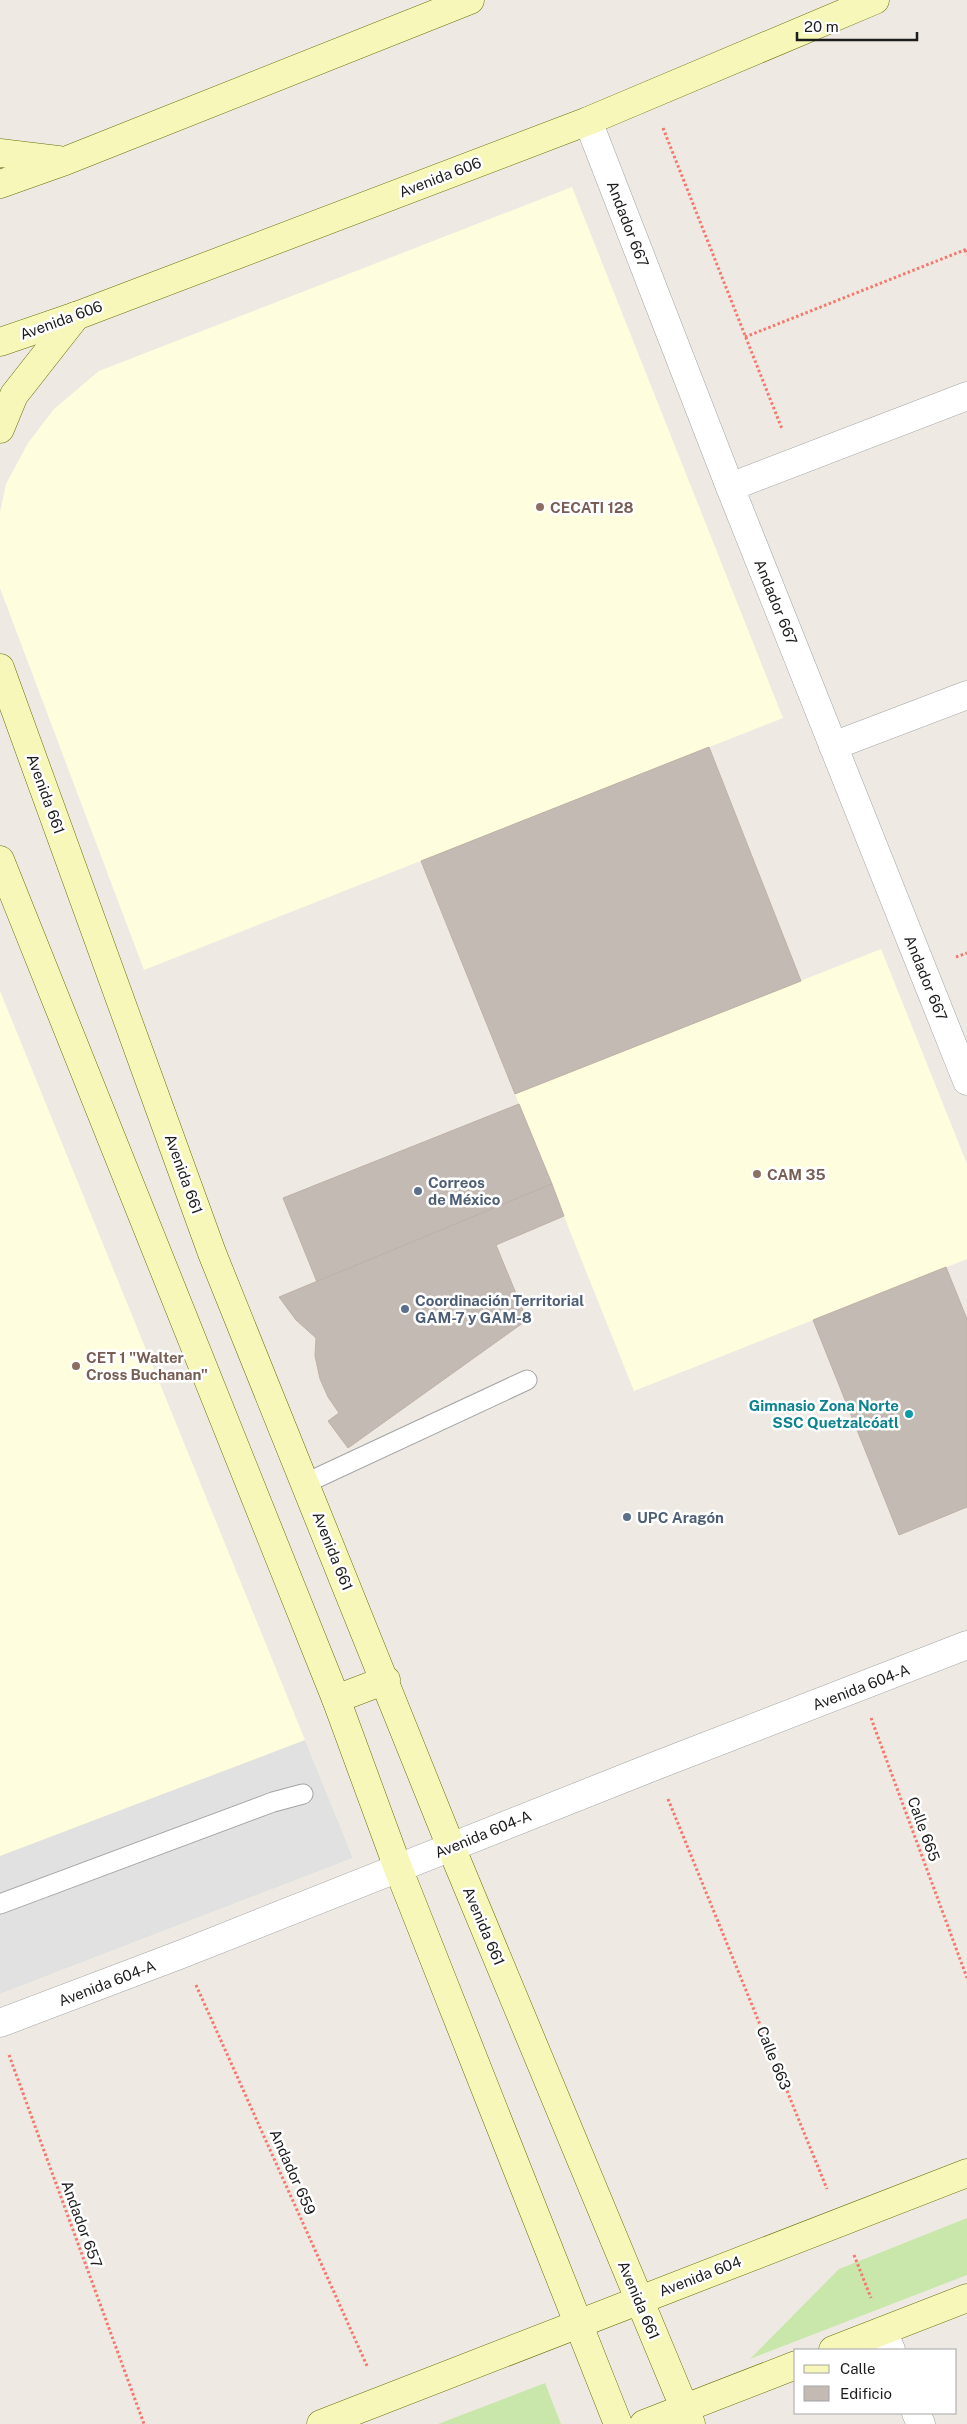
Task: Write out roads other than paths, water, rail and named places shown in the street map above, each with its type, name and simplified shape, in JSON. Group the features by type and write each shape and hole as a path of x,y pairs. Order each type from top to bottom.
{"street":[{"path":"0,184 65,161 470,0"},
{"name":"Avenida 606","path":"0,342 76,316 588,121 875,0"},
{"name":"Andador 667","path":"588,121 730,487 967,1081"},
{"path":"0,153 65,161"},
{"path":"0,430 14,395 76,316"},
{"path":"730,487 967,396"},
{"name":"Avenida 661","path":"0,668 212,1253 386,1680 451,1847 688,2416"},
{"path":"833,746 967,695"},
{"path":"0,860 336,1699 398,1868 618,2424"},
{"name":"Avenida 604-A","path":"0,2023 182,1954 655,1766 967,1645"},
{"path":"336,1699 386,1680"},
{"name":"Avenida 604","path":"321,2424 967,2173"},
{"path":"838,2349 887,2340 967,2298"},
{"path":"644,2424 688,2416 794,2366"}],"lane":[{"path":"306,1483 527,1380"},
{"path":"0,1904 273,1802 303,1794"}],"place":[{"name":"CECATI 128","path":"540,507"},
{"name":"CAM 35","path":"757,1174"},
{"name":"Correos de México","path":"418,1191"},
{"name":"Coordinación Territorial GAM-7 y GAM-8","path":"405,1309"},
{"name":"CET 1 \"Walter Cross Buchanan\"","path":"76,1366"},
{"name":"Gimnasio Zona Norte SSC Quetzalcóatl","path":"909,1414"},
{"name":"UPC Aragón","path":"627,1517"}]}
